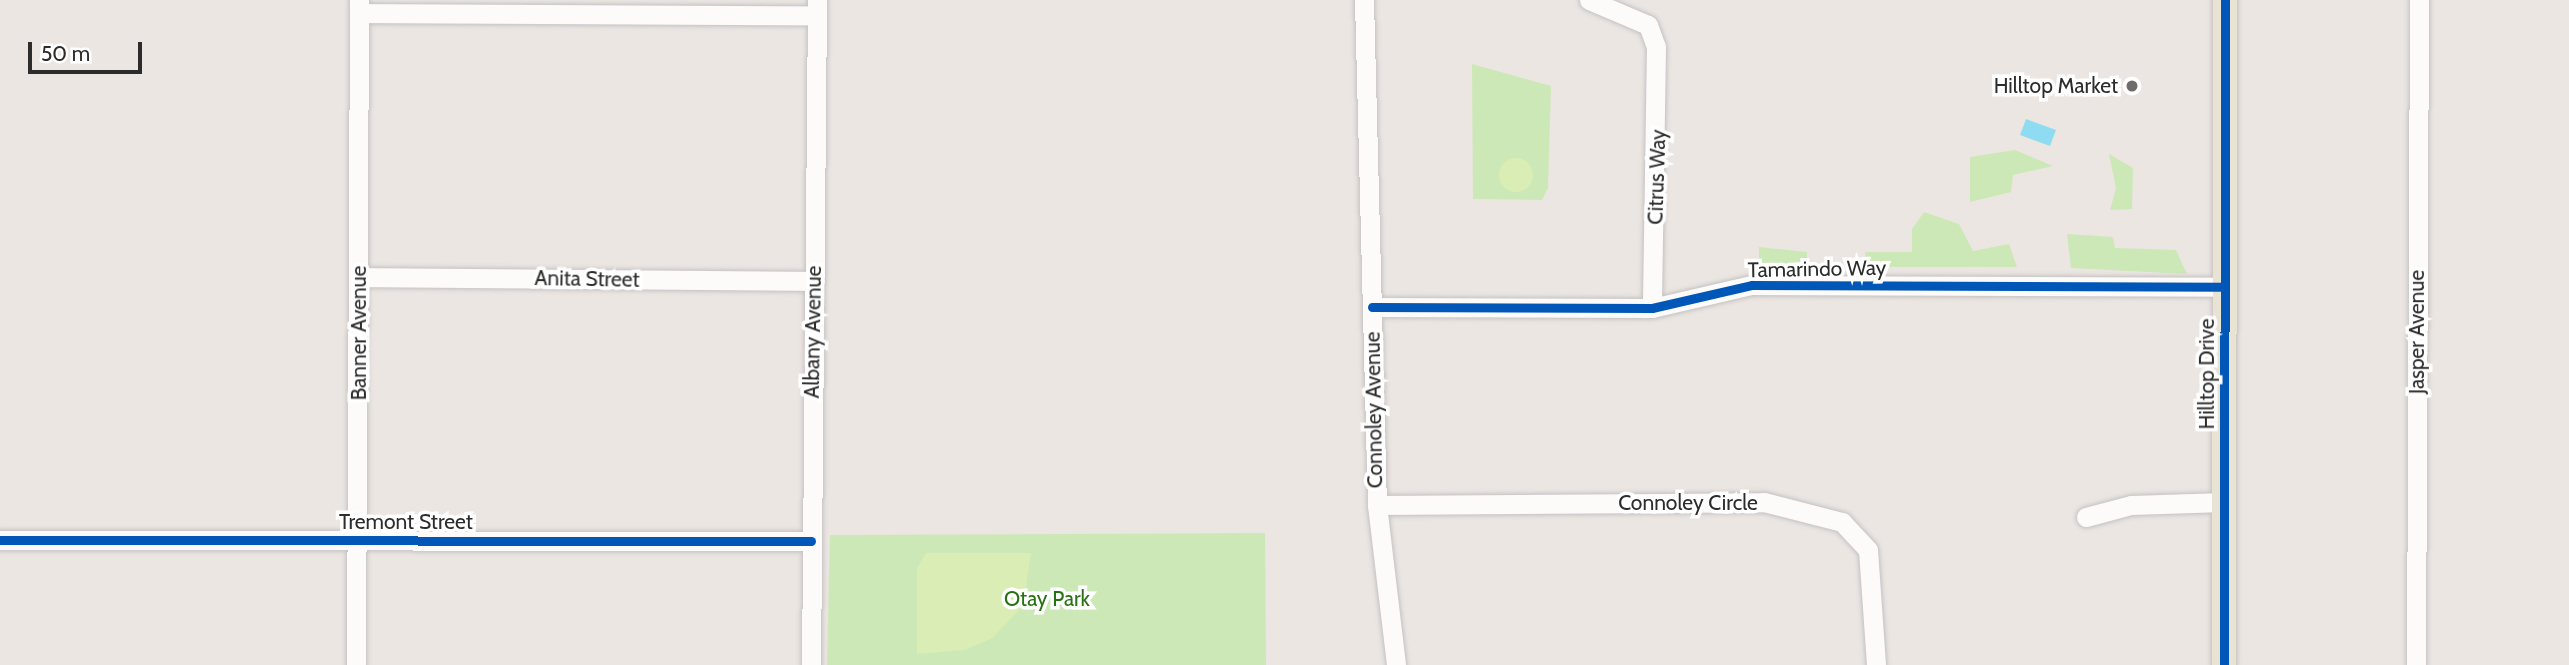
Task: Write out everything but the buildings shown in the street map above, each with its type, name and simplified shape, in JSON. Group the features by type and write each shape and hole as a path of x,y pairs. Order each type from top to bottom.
{"main road":[{"name":"Hilltop Drive","path":"2224,665 2225,0"}],"street":[{"name":"Connoley Avenue","path":"1364,0 1377,505 1394,658"},
{"name":"Citrus Way","path":"1589,0 1648,25 1656,47 1652,308"},
{"name":"Jasper Avenue","path":"2416,665 2418,0"},
{"path":"359,7 816,8"},
{"name":"Banner Avenue","path":"356,665 359,7"},
{"name":"Albany Avenue","path":"811,665 816,8"},
{"name":"Anita Street","path":"359,276 815,281"},
{"name":"Tamarindo Way","path":"1372,307 1652,308 1752,285 2224,287"},
{"name":"Connoley Circle","path":"1377,505 1764,502 1842,522 1868,550 1876,665"},
{"path":"2086,517 2131,505 2224,502"},
{"name":"Tremont Street","path":"0,540 811,541"}],"green space":[{"path":"1472,64 1551,86 1548,188 1542,200 1473,199"},
{"path":"2015,150 2053,166 2013,175 2011,192 1970,202 1970,157"},
{"path":"2109,154 2133,168 2132,209 2110,210 2116,188"},
{"path":"1516,158 1528,163 1533,175 1528,187 1516,192 1504,187 1499,175 1504,163"},
{"path":"1924,212 1959,224 1973,251 2009,244 2017,267 1867,267 1865,252 1912,252 1912,229"},
{"path":"2067,234 2113,237 2115,248 2176,250 2187,274 2071,268"},
{"path":"1759,247 1807,252 1807,269 1759,267"},
{"name":"Otay Park","path":"1265,533 1266,665 827,665 830,535"},
{"path":"926,553 1031,553 1023,606 992,638 965,650 917,654 917,568"}],"water":[{"path":"2026,119 2056,130 2050,146 2020,135"}],"cycle path":[{"path":"2224,665 2225,0"},
{"path":"1372,307 1652,308 1752,285 2224,287"},
{"path":"0,540 811,541"}],"place":[{"name":"Hilltop Market","path":"2132,86"}]}
